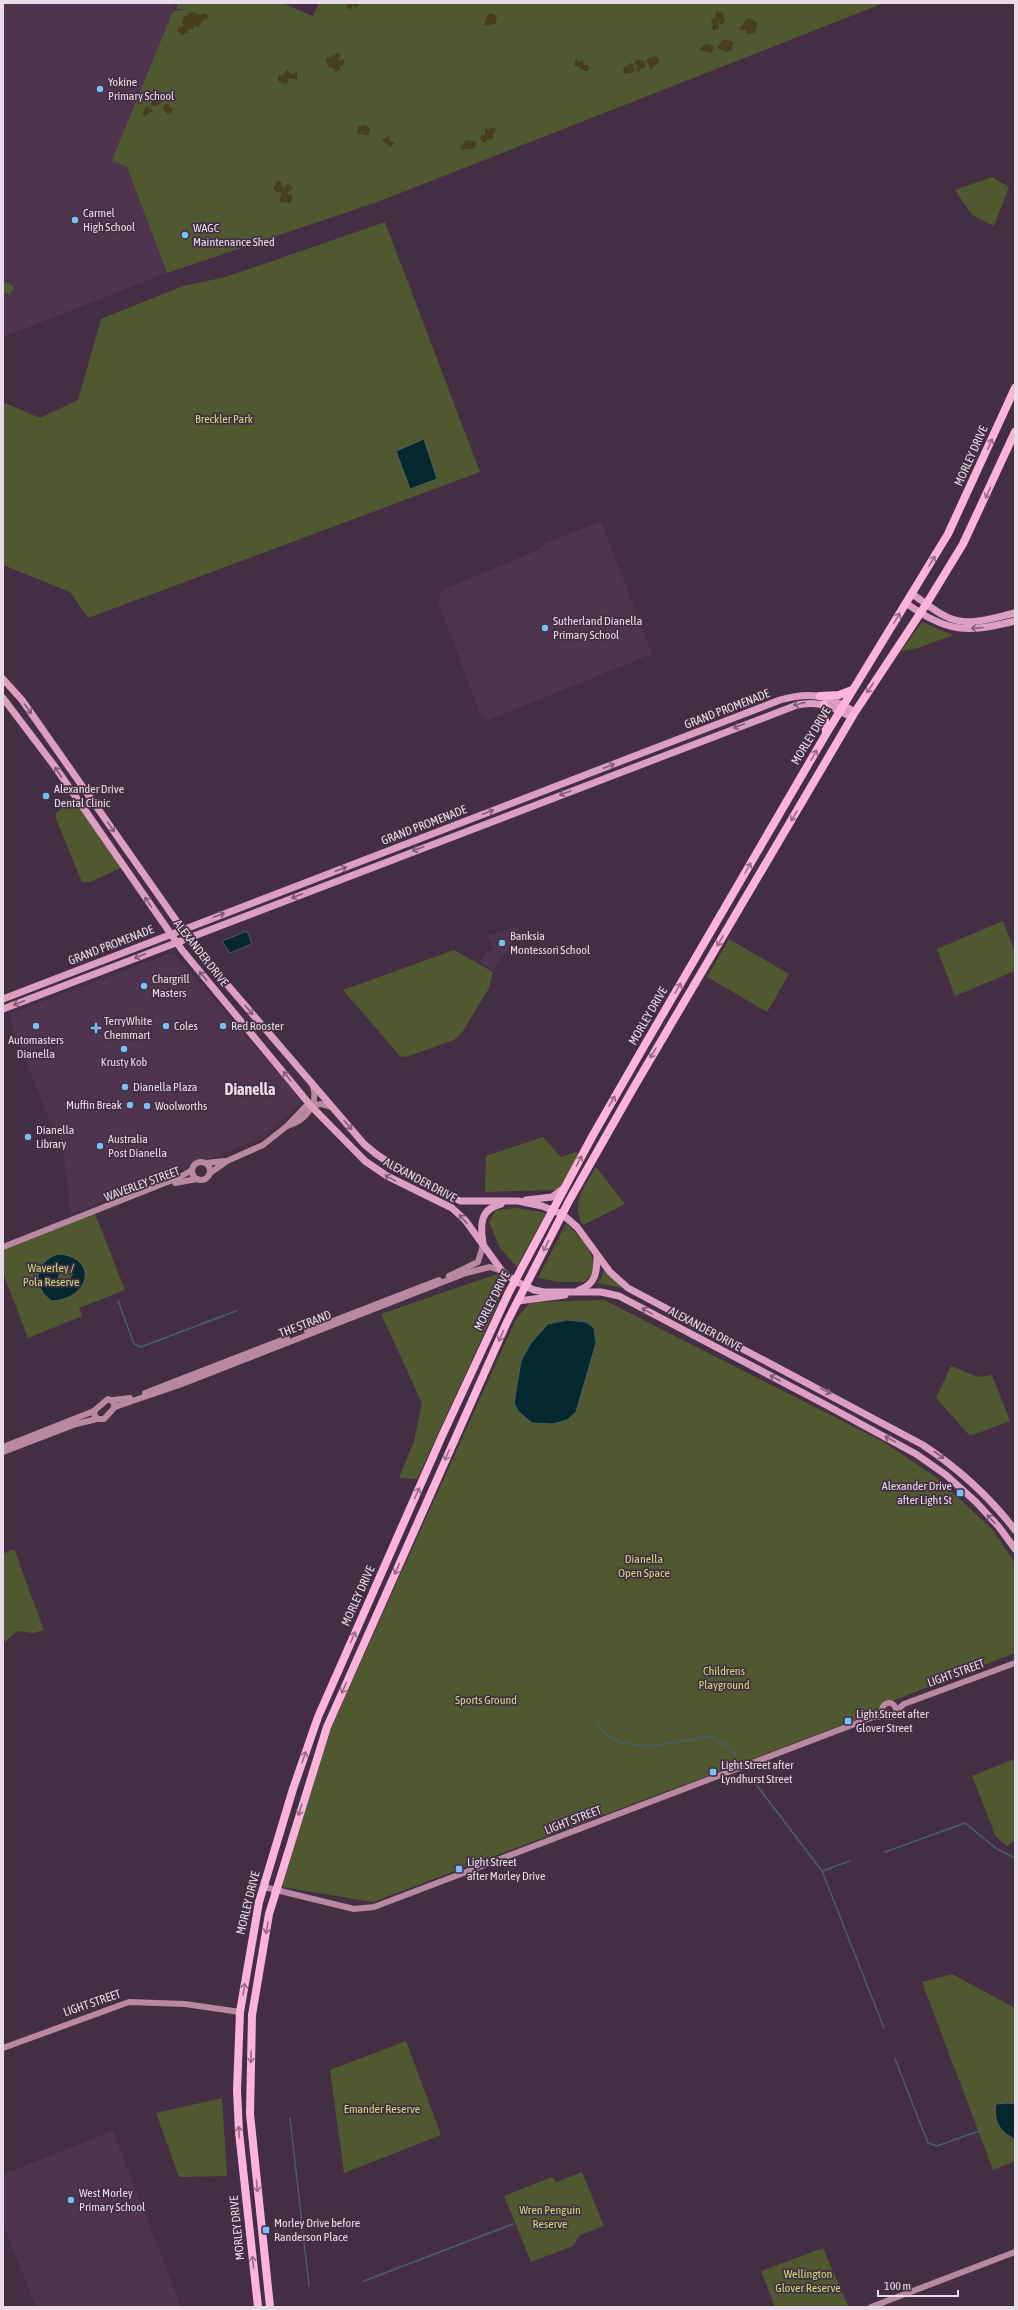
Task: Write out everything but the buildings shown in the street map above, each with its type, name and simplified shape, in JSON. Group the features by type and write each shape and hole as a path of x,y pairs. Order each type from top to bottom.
{"highway":[{"name":"MORLEY DRIVE","path":"258,2307 239,2132 237,2090 240,2012 252,1932 293,1789 318,1717 471,1371 515,1281 554,1210 564,1188 635,1061 852,690 954,524 1015,388"},
{"name":"MORLEY DRIVE","path":"270,2307 249,2102 252,2015 260,1963 276,1890 327,1727 453,1442 518,1301 562,1214 590,1162 853,714 927,604 976,521 1015,432"},
{"path":"820,696 839,695 852,690"},
{"path":"824,705 826,734"},
{"path":"729,902 739,908"}],"main road":[{"path":"912,594 945,616 959,621 979,621 1015,613"},
{"path":"906,603 920,613 948,627 958,629 985,628 1015,621"},
{"name":"ALEXANDER DRIVE","path":"3,679 22,700 188,938 332,1108 376,1154 403,1171 460,1201 518,1201 554,1210 562,1214 577,1227 610,1272 628,1288 923,1445 974,1484 1015,1530"},
{"name":"GRAND PROMENADE","path":"3,999 780,700 804,694 820,696 853,714"},
{"name":"ALEXANDER DRIVE","path":"3,698 53,764 176,942 311,1106 365,1161 376,1170 452,1208 465,1220 502,1271 515,1281 544,1292 601,1292 628,1300 889,1438 946,1475 976,1502 999,1527 1015,1549"},
{"name":"GRAND PROMENADE","path":"3,1009 797,705 808,702 842,708"},
{"path":"435,833 438,842"},
{"path":"518,1201 552,1197 564,1188"},
{"path":"483,1245 481,1228 483,1217 488,1209 509,1202"},
{"path":"518,1301 559,1298 589,1286 597,1273 597,1256"}],"street":[{"path":"311,1106 316,1097 313,1086"},
{"path":"227,1161 206,1163 198,1162 192,1170 192,1174 197,1179 204,1179 227,1161 262,1145 287,1126 305,1107 321,1104 332,1108"},
{"path":"206,1163 210,1167 210,1173"},
{"name":"WAVERLEY STREET","path":"164,1185 192,1170"},
{"name":"WAVERLEY STREET","path":"3,1247 164,1185 197,1179"},
{"name":"THE STRAND","path":"114,1404 453,1274 478,1262 481,1258 483,1245"},
{"name":"THE STRAND","path":"114,1404 182,1384 466,1273 490,1267 502,1271"},
{"path":"3,1447 94,1412 105,1399 114,1404 104,1419 97,1419 76,1424 3,1452"},
{"path":"94,1412 97,1419"},
{"name":"LIGHT STREET","path":"893,1704 904,1704 1015,1663"},
{"path":"886,1704 893,1704 896,1711 892,1716 886,1716 882,1710 886,1704"},
{"name":"LIGHT STREET","path":"896,1711 904,1704"},
{"name":"LIGHT STREET","path":"874,1717 882,1710"},
{"name":"LIGHT STREET","path":"264,1887 354,1909 374,1907 874,1717 886,1716"},
{"name":"LIGHT STREET","path":"3,2048 129,2002 184,2004 240,2012"},
{"path":"871,2307 1015,2252"}],"shaded area":[{"path":"3,3 176,3 113,160 127,167 167,273 3,337"},
{"path":"424,439 437,479 410,489 396,451"},
{"name":"Sutherland Dianella Primary School","path":"601,521 652,654 488,720 481,716 438,601 442,590 538,550 543,544"},
{"name":"Banksia Montessori School","path":"518,926 519,934 493,970 480,962 486,952 494,949 488,936"},
{"path":"247,931 252,944 230,953 222,941"},
{"path":"170,953 175,955 303,1101 262,1138 71,1214 62,1144 48,1117 10,1021 12,1013"},
{"path":"58,1254 71,1256 79,1262 84,1269 85,1277 82,1285 76,1293 66,1298 52,1301 45,1295 38,1282 38,1275 44,1263","holes":["69,1269 73,1274 70,1278 60,1280 58,1278 61,1271"]},
{"path":"567,1320 586,1322 594,1328 596,1343 576,1412 567,1420 553,1424 532,1423 518,1411 514,1403 521,1361 531,1343 548,1324"},
{"path":"996,2104 1015,2104 1015,2139 1005,2133 999,2125 996,2116"},
{"name":"West Morley Primary School","path":"113,2131 181,2307 36,2307 3,2225 3,2174"}],"green space":[{"path":"178,3 282,3 313,16 319,3 884,3 380,201 167,273 127,167 112,160 173,11 188,9 176,9"},
{"path":"992,177 1009,187 994,226 972,215 955,190"},
{"name":"Breckler Park","path":"385,222 480,472 88,618 70,592 3,565 3,402 40,418 78,400 101,319 183,286 226,277"},
{"path":"3,281 14,286 10,295 3,292"},
{"path":"922,622 953,635 918,648 901,651"},
{"path":"75,797 123,867 90,882 82,882 56,819 56,813"},
{"path":"1003,921 1015,952 1015,971 955,996 937,949"},
{"path":"729,939 789,974 767,1012 707,977"},
{"path":"454,950 493,972 489,988 463,1031 454,1040 406,1057 400,1056 343,990"},
{"path":"543,1137 561,1157 575,1152 579,1154 560,1188 554,1190 485,1192 486,1156"},
{"path":"596,1167 625,1204 583,1225 579,1217 578,1202 580,1195"},
{"path":"517,1208 546,1213 517,1267 500,1248 489,1222 496,1210"},
{"name":"Waverley / Pola Reserve","path":"94,1211 125,1290 79,1308 82,1316 28,1338 3,1273 3,1247"},
{"path":"566,1224 586,1245 592,1258 595,1272 584,1282 559,1282 538,1278"},
{"path":"605,1267 622,1288 597,1283 602,1277"},
{"path":"497,1274 506,1286 417,1479 399,1478 414,1441 422,1403 381,1314"},
{"name":"Dianella Open Space","path":"604,1300 882,1441 937,1478 993,1530 1015,1563 1015,1653 895,1700 882,1710 373,1902 282,1887 331,1728 516,1319 529,1304 540,1302"},
{"path":"951,1366 978,1377 992,1375 1010,1421 970,1436 936,1398"},
{"path":"14,1549 44,1630 33,1633 17,1631 5,1642 3,1637 3,1554"},
{"path":"1014,1759 1015,1841 1007,1846 996,1837 972,1776"},
{"path":"952,1974 1015,2008 1015,2161 993,2170 922,1982"},
{"name":"Emander Reserve","path":"406,2041 441,2135 344,2173 330,2070"},
{"path":"222,2098 227,2176 179,2177 156,2113"},
{"name":"Wren Penguin Reserve","path":"582,2172 604,2226 580,2235 573,2246 531,2262 504,2196 552,2177 556,2182"},
{"name":"Wellington Glover Reserve","path":"823,2248 848,2306 775,2307 761,2271"}],"sand":[{"path":"348,3 360,3 355,8 353,4 350,10 346,7"},
{"path":"717,11 723,13 725,22 721,25 718,22 719,28 714,31 712,28 713,24 711,22 712,19 716,18 715,15"},
{"path":"192,12 200,15 206,13 209,17 202,21 199,27 194,25 194,29 188,29 188,33 182,35 178,31 178,28 184,26 182,22 184,17"},
{"path":"492,13 497,17 495,24 484,26 487,15"},
{"path":"748,18 758,23 755,33 747,34 746,29 744,31 739,29"},
{"path":"724,39 733,42 732,50 726,52 717,48"},
{"path":"707,44 714,47 712,53 700,50 702,46"},
{"path":"338,53 341,56 338,59 339,61 343,59 345,62 342,66 338,65 341,69 336,72 333,68 328,67 326,59"},
{"path":"654,56 658,57 659,62 657,65 653,66 651,70 646,60"},
{"path":"576,59 579,62 583,61 584,65 588,65 589,69 587,72 574,65"},
{"path":"636,59 644,61 646,66 644,69 641,68 639,73 636,69 638,65 634,65"},
{"path":"631,63 633,64 635,72 625,74 623,71 624,67"},
{"path":"287,70 292,74 297,72 297,79 287,79 289,81 286,84 278,81 278,76 283,75"},
{"path":"161,94 168,95 169,98 156,106 151,106 152,101"},
{"path":"165,104 169,104 169,107 173,108 171,114 167,114 163,108"},
{"path":"147,106 153,111 144,116 142,113"},
{"path":"366,125 370,129 368,135 362,135 364,131 361,134 357,133 358,126"},
{"path":"485,129 497,129 493,135 494,138 491,140 488,138 486,143 482,142 480,138 481,135 485,135"},
{"path":"389,136 390,140 395,143 390,147 382,140"},
{"path":"466,140 476,142 475,148 462,150 460,145 464,144"},
{"path":"278,181 282,183 283,189 287,184 293,187 287,194 293,195 290,203 279,202 282,193 273,189"}],"waterway":[{"path":"118,1301 134,1344 141,1347 236,1311"},
{"path":"596,1723 607,1734 619,1741 634,1745 649,1746 681,1742 710,1736 726,1745 736,1755"},
{"path":"755,1783 822,1871 884,2028"},
{"path":"885,1852 965,1823 997,1849 1015,1858"},
{"path":"822,1871 850,1861"},
{"path":"895,2059 928,2143 937,2146 979,2131"},
{"path":"290,2118 309,2286"},
{"path":"364,2281 513,2224"}],"place":[{"name":"Yokine Primary School","path":"100,89"},
{"name":"Carmel High School","path":"75,220"},
{"name":"WAGC Maintenance Shed","path":"185,235"},
{"name":"Sutherland Dianella Primary School","path":"545,628"},
{"name":"Alexander Drive Dental Clinic","path":"46,796"},
{"name":"Banksia Montessori School","path":"502,943"},
{"name":"Chargrill Masters","path":"144,986"},
{"name":"Automasters Dianella","path":"36,1026"},
{"name":"Coles","path":"166,1026"},
{"name":"Red Rooster","path":"223,1026"},
{"name":"TerryWhite Chemmart","path":"96,1028"},
{"name":"Krusty Kob","path":"124,1049"},
{"name":"Dianella Plaza","path":"125,1087"},
{"name":"Muffin Break","path":"130,1105"},
{"name":"Woolworths","path":"147,1106"},
{"name":"Dianella Library","path":"28,1137"},
{"name":"Australia Post Dianella","path":"100,1146"},
{"name":"Alexander Drive after Light St","path":"960,1493"},
{"name":"Light Street after Glover Street","path":"848,1721"},
{"name":"Light Street after Lyndhurst Street","path":"713,1772"},
{"name":"Light Street after Morley Drive","path":"459,1869"},
{"name":"West Morley Primary School","path":"71,2200"},
{"name":"Morley Drive before Randerson Place","path":"266,2230"}],"district":[{"name":"Dianella","path":"250,1089"}],"park label":[{"name":"Childrens Playground","path":"724,1678"},
{"name":"Sports Ground","path":"486,1700"}]}
